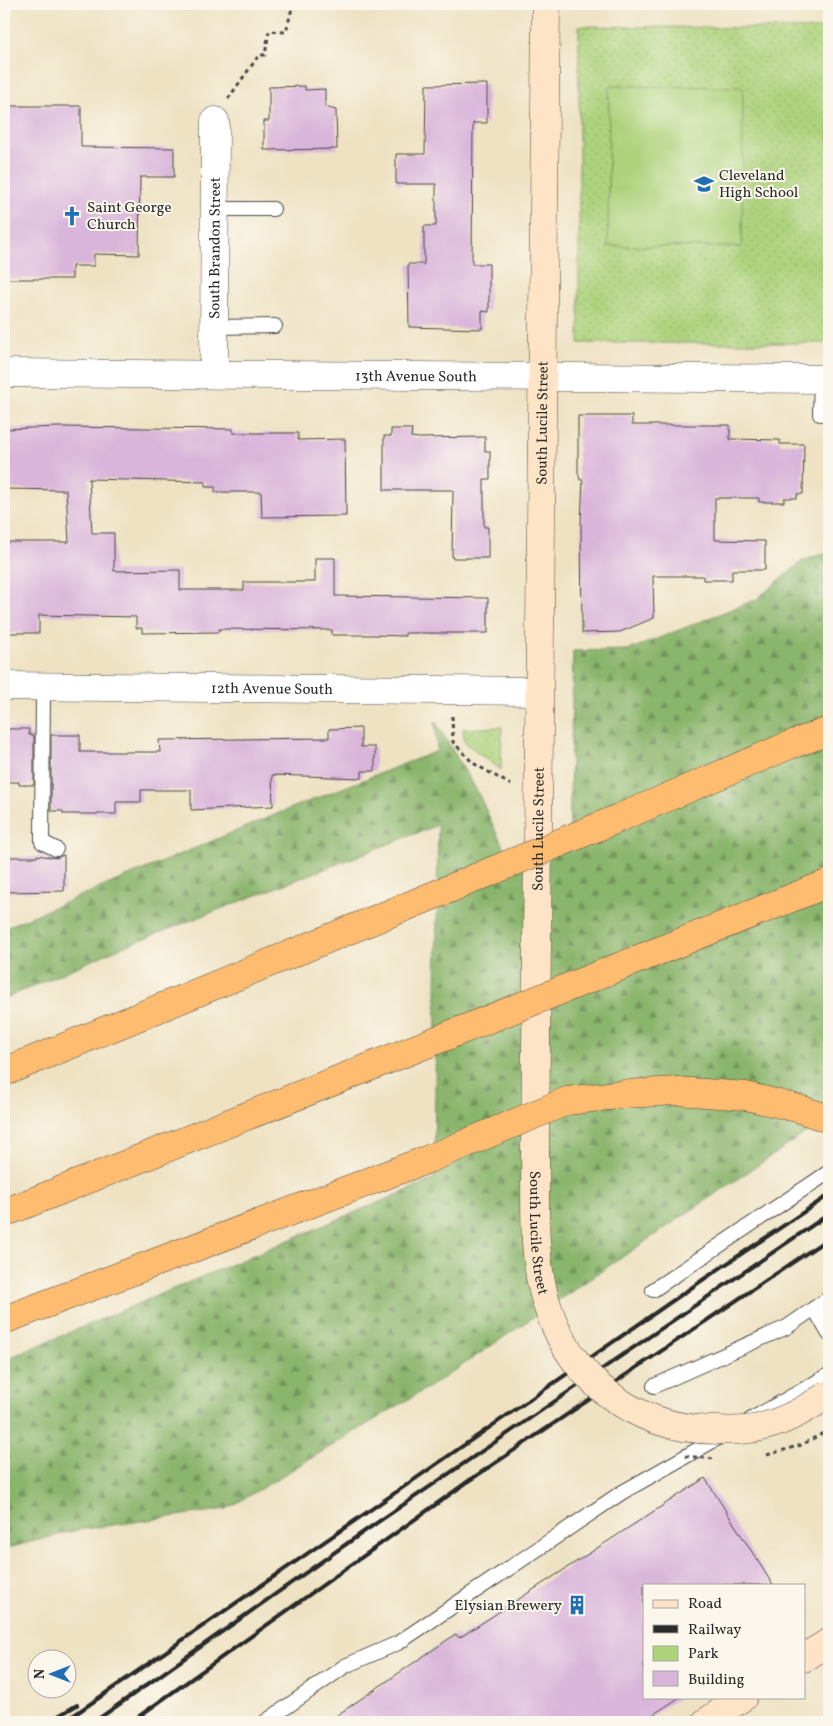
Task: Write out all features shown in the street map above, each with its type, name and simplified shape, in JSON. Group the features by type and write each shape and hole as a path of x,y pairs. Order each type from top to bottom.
{"highway":[{"path":"790,745 829,723"},
{"path":"4,1072 437,894 790,745 829,731"},
{"path":"4,1212 822,886"},
{"path":"4,1320 431,1158 566,1101 625,1094 678,1091 746,1096 800,1108 829,1119"}],"street":[{"name":"South Lucile Street","path":"546,4 544,376 535,1151 536,1242 543,1292 559,1334 593,1382 622,1405 649,1418 676,1427 736,1431 765,1426 794,1415 829,1394"},
{"name":"South Brandon Street","path":"214,121 214,374"},
{"name":"13th Avenue South","path":"4,373 825,379"},
{"name":"12th Avenue South","path":"4,686 539,691"},
{"path":"806,1657 829,1642"},
{"path":"706,1722 742,1698"}],"lane":[{"path":"214,210 273,209"},
{"path":"214,327 275,326"},
{"path":"820,414 825,379"},
{"path":"43,687 42,842 56,849"},
{"path":"652,1290 829,1172"},
{"path":"654,1386 787,1327 829,1298"},
{"path":"814,1308 829,1334"},
{"path":"265,1722 345,1666 398,1643 621,1493 829,1376"}],"path":[{"path":"239,81 259,54 265,54 269,32 286,32 293,4"},
{"path":"452,713 453,742 474,763 511,785"}],"green space":[{"name":"Cleveland High School","path":"579,26 829,29 829,343 579,343"},
{"path":"609,86 743,87 742,247 608,246"},
{"path":"829,552 829,1117 442,1379 227,1509 77,1530 4,1549 4,1360 434,1179 438,825 117,949 4,999 4,928 284,811 437,751 435,721 477,791 505,851 569,850 573,651 629,650 757,599 802,561"},
{"path":"502,727 501,770 464,742 463,729"}],"building":[{"path":"487,84 487,123 473,123 472,264 489,264 489,312 482,311 482,329 409,327 408,264 424,264 424,226 436,226 436,184 396,184 396,154 425,154 426,85"},
{"path":"305,86 305,90 325,89 325,107 336,110 337,149 264,150 264,121 269,121 269,87"},
{"name":"Saint George Church","path":"4,106 81,106 81,147 174,148 174,177 140,177 139,255 94,254 94,266 72,266 72,279 4,279"},
{"path":"578,416 632,416 632,425 730,425 730,439 780,440 780,444 804,444 803,494 797,494 797,498 784,498 784,502 759,502 759,498 715,498 715,540 765,541 765,570 732,570 732,580 703,580 703,576 653,576 654,618 620,632 582,633 581,523 583,480 580,480 578,472"},
{"path":"59,427 233,429 233,433 298,433 298,440 345,439 346,516 262,517 261,492 215,492 215,487 205,487 205,482 89,479 92,533 114,533 114,571 180,570 180,590 244,590 244,582 315,582 315,558 335,558 335,596 488,598 488,633 405,633 405,636 332,635 332,630 219,629 219,632 142,633 142,628 136,628 136,617 39,615 39,633 4,633 4,542 69,542 66,490 4,489 4,429"},
{"path":"391,429 412,429 411,437 419,438 485,437 485,451 490,451 490,479 484,479 484,527 488,527 488,558 452,558 453,490 384,490 384,436 391,436"},
{"path":"361,728 361,747 375,747 375,771 362,771 362,778 272,775 273,806 191,810 191,790 141,790 141,802 116,802 116,814 63,814 63,811 51,811 51,735 80,735 80,752 160,752 159,740 329,738 329,729"},
{"path":"4,729 29,729 29,735 34,735 34,785 4,782"},
{"path":"37,855 56,858 64,855 64,891 4,892 4,857 37,857"},
{"name":"Elysian Brewery","path":"705,1478 772,1584 643,1584 643,1698 678,1698 642,1722 327,1722 456,1634 459,1638"}],"railway":[{"path":"64,1722 704,1279 829,1195"},
{"path":"94,1722 362,1533 829,1214"},
{"path":"131,1722 470,1480 829,1238"},
{"path":"48,1722 77,1705"}],"place":[{"name":"Cleveland High School","path":"704,184"},
{"name":"Saint George Church","path":"72,216"},
{"name":"Elysian Brewery","path":"577,1605"}]}
